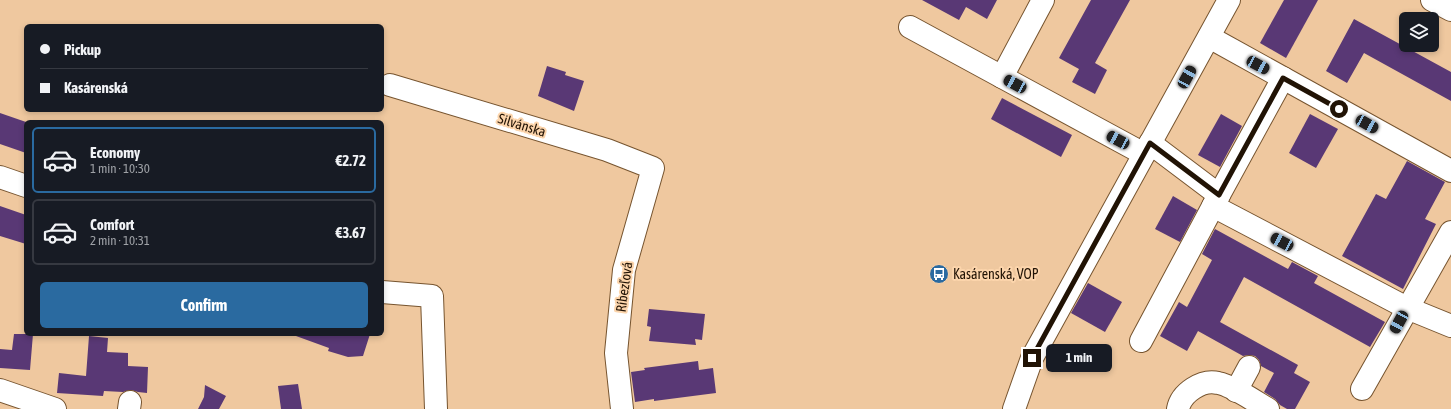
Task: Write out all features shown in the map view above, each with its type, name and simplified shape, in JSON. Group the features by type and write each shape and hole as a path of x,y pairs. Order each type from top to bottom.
{"street":[{"path":"1002,77 1043,0"},
{"path":"1014,409 1032,358 1229,0"},
{"path":"1432,0 1451,10"},
{"path":"910,27 1002,77 1147,149 1216,200 1407,308 1451,326"},
{"path":"1209,38 1451,171"},
{"path":"1141,341 1283,78"},
{"name":"Silvánska","path":"390,85 607,150 653,168"},
{"name":"Ríbezľová","path":"622,409 616,354 624,270 653,168"},
{"path":"0,177 24,185"},
{"path":"1362,389 1451,232"},
{"path":"384,292 432,296 436,409"},
{"path":"1236,391 1249,366"},
{"path":"1178,409 1188,391 1202,384 1218,382 1268,409"},
{"path":"0,390 55,409"}],"building":[{"path":"922,0 997,0 987,19 966,7 959,20"},
{"path":"1091,0 1130,0 1095,63 1107,70 1095,94 1072,82 1079,69 1059,58"},
{"path":"1284,0 1318,0 1286,58 1260,43"},
{"path":"1354,19 1399,44 1399,52 1414,52 1451,72 1451,101 1364,53 1347,83 1326,71"},
{"path":"547,66 566,72 565,75 584,81 574,111 538,96"},
{"path":"1002,98 1072,135 1061,157 991,119"},
{"path":"0,113 24,121 24,152 0,144"},
{"path":"1221,114 1242,126 1220,167 1198,155"},
{"path":"1310,114 1338,129 1316,168 1289,153"},
{"path":"1407,161 1445,182 1425,219 1436,224 1403,289 1342,256 1376,194 1386,199"},
{"path":"1173,196 1197,210 1180,242 1155,229"},
{"path":"0,206 24,214 24,243 0,236"},
{"path":"1215,229 1288,269 1292,262 1318,276 1314,283 1385,322 1370,347 1244,277 1220,322 1298,365 1294,373 1310,382 1295,409 1287,409 1264,392 1274,373 1261,366 1259,360 1255,356 1243,356 1198,331 1187,351 1160,336 1179,302 1187,307 1212,260 1202,254"},
{"path":"1088,283 1122,302 1105,332 1071,313"},
{"path":"649,309 705,314 702,340 695,339 696,345 649,341 651,327 647,326"},
{"path":"14,334 33,336 30,370 0,368 0,349 12,350"},
{"path":"89,336 108,338 107,352 128,353 128,366 148,367 147,393 131,390 123,392 104,391 103,396 57,393 59,373 86,376"},
{"path":"296,336 369,336 363,356 348,357 328,351 329,348"},
{"path":"698,361 699,370 713,368 716,393 635,402 631,372 645,370 644,368"},
{"path":"298,384 302,409 281,409 278,386"},
{"path":"205,385 226,396 219,409 198,409 204,397"}],"place":[{"name":"Kasárenská, VOP","path":"939,274"}],"route":[{"path":"1032,358 1150,143 1219,195 1283,78 1339,109"}]}
